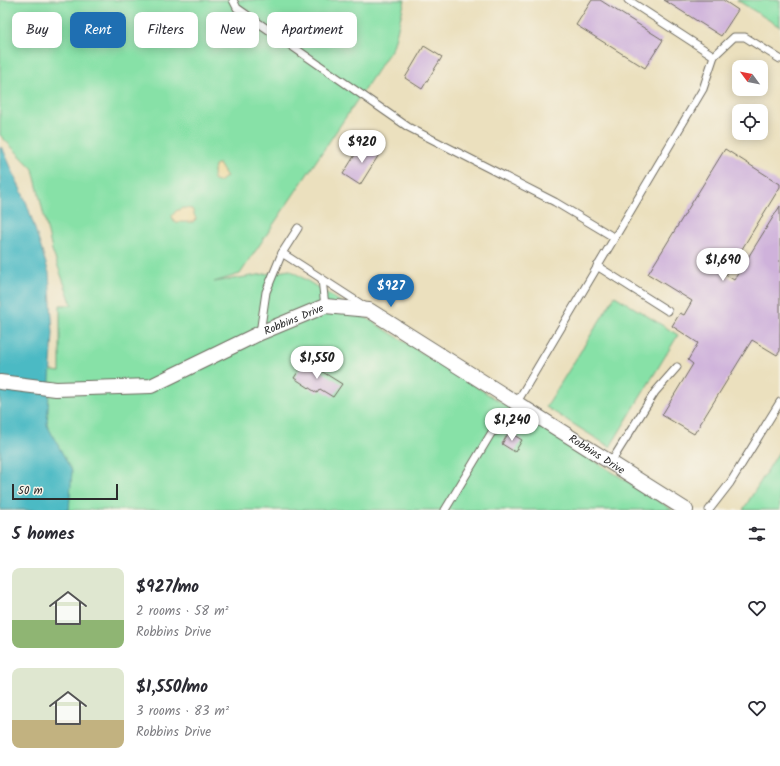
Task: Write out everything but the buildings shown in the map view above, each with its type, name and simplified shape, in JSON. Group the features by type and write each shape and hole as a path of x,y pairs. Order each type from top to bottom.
{"street":[{"name":"Robbins Drive","path":"0,382 52,389 151,386 260,333 325,306 369,310 522,405 686,510"}],"lane":[{"path":"233,0 237,8 408,127 555,202 610,235"},
{"path":"628,0 714,56"},
{"path":"445,510 492,432 514,426 523,417 522,405 597,266 703,89 714,56 734,37 745,37 780,59"},
{"path":"260,333 266,292 282,253 298,228"},
{"path":"282,253 369,310"},
{"path":"597,266 668,311"},
{"path":"322,279 325,306"},
{"path":"611,462 655,392 676,367"},
{"path":"709,510 730,483 780,402"}],"green space":[{"path":"0,0 405,0 393,47 240,274 214,282 290,270 673,510 0,510 0,364 60,372 60,305 72,305 52,250 33,169 0,135"},
{"path":"737,0 780,0 780,27"},
{"path":"615,296 678,335 610,447 546,407"},
{"path":"780,450 780,510 743,510"}],"sand":[{"path":"216,164 219,164 227,177 218,182 214,181 213,172"},
{"path":"183,208 192,209 196,219 193,222 174,222 172,216 176,211"}],"water":[{"path":"0,147 3,149 27,204 49,273 53,333 47,425 72,471 69,510 0,510"}]}
